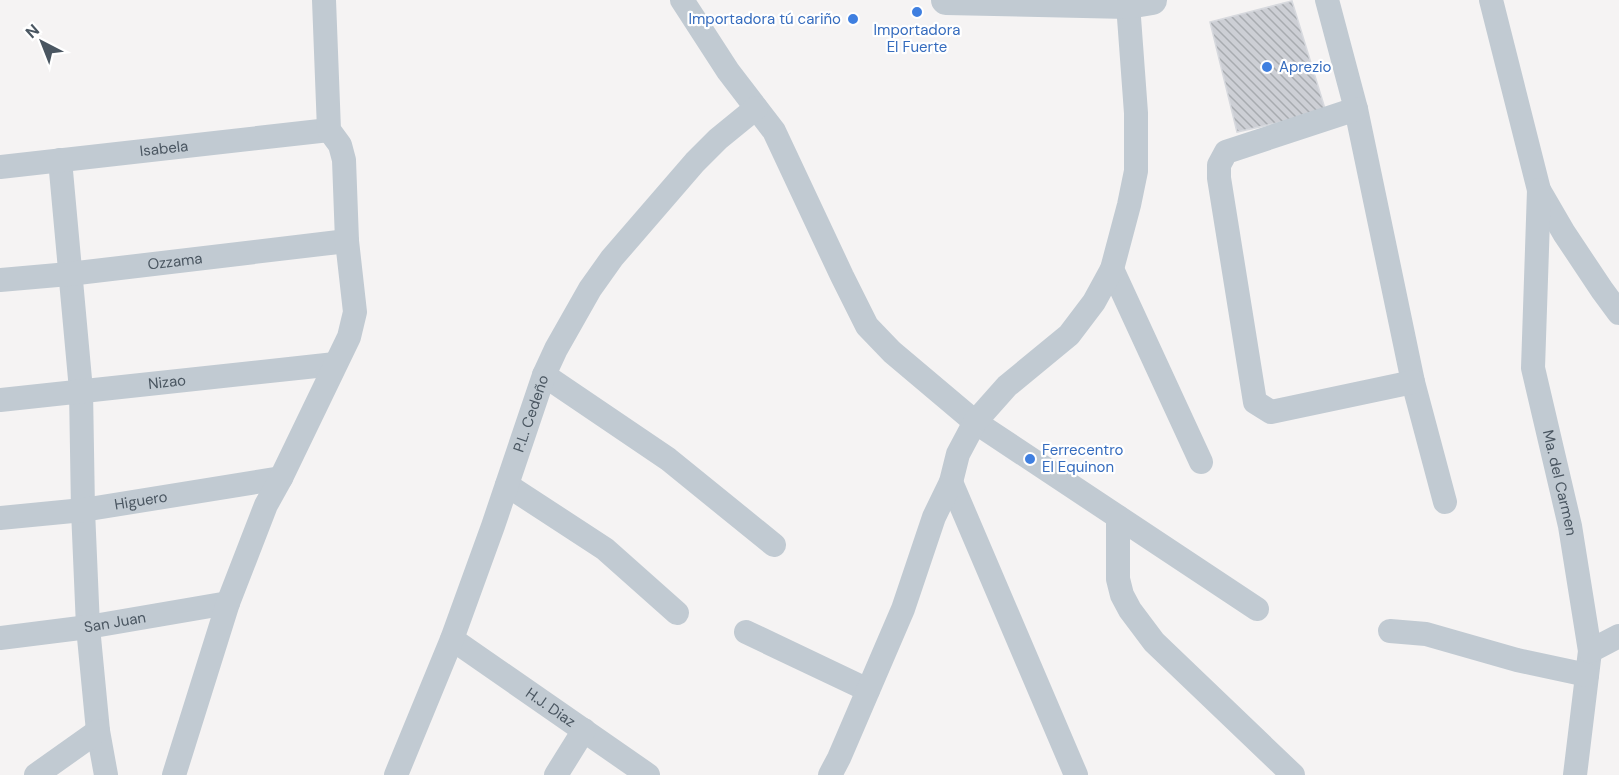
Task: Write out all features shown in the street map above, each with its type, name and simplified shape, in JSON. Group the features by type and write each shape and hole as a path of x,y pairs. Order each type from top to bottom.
{"street":[{"path":"174,775 228,603 266,505 349,337 355,312 347,241 344,160 340,145 329,130 324,0"},
{"path":"682,0 728,71 774,131 867,326 892,352 975,422 1257,609"},
{"path":"830,775 903,609 934,517 951,482 958,454 975,422 1007,386 1069,335 1094,302 1112,269 1136,171 1140,2 946,0"},
{"path":"1326,0 1356,109 1413,382 1445,502"},
{"path":"1491,0 1539,190 1564,233 1619,313"},
{"name":"P.L. Cedeño","path":"396,775 452,639 544,375 556,349 590,289 612,258 695,162 718,139 756,108"},
{"path":"1356,109 1226,152 1221,158 1219,178 1255,402 1271,412 1413,382"},
{"name":"Isabela","path":"0,168 329,130"},
{"path":"60,160 81,390 88,627 98,731 106,775"},
{"name":"Ma. del Carmen","path":"1539,190 1533,368 1570,526 1590,651 1575,775"},
{"name":"Ozzama","path":"0,280 347,241"},
{"path":"1112,269 1201,462"},
{"name":"Nizao","path":"0,400 335,364"},
{"path":"544,375 668,459 774,545"},
{"name":"Higuero","path":"0,518 83,510 281,478"},
{"path":"951,482 1076,775"},
{"path":"507,485 605,549 677,613"},
{"path":"1118,517 1118,579 1122,595 1130,610 1154,642 1293,775"},
{"name":"San Juan","path":"0,638 88,627 228,603"},
{"path":"1390,631 1426,634 1517,660 1587,675"},
{"path":"746,632 868,690"},
{"path":"1590,651 1619,636"},
{"name":"H.J. Diaz","path":"452,639 648,775"},
{"path":"556,775 584,730"},
{"path":"36,775 98,731"}],"building":[{"name":"Aprezio","path":"1292,1 1326,112 1237,132 1210,22"}],"place":[{"name":"Importadora El Fuerte","path":"917,12"},
{"name":"Importadora tú cariño","path":"853,19"},
{"name":"Aprezio","path":"1267,67"},
{"name":"Ferrecentro El Equinon","path":"1030,459"}]}
